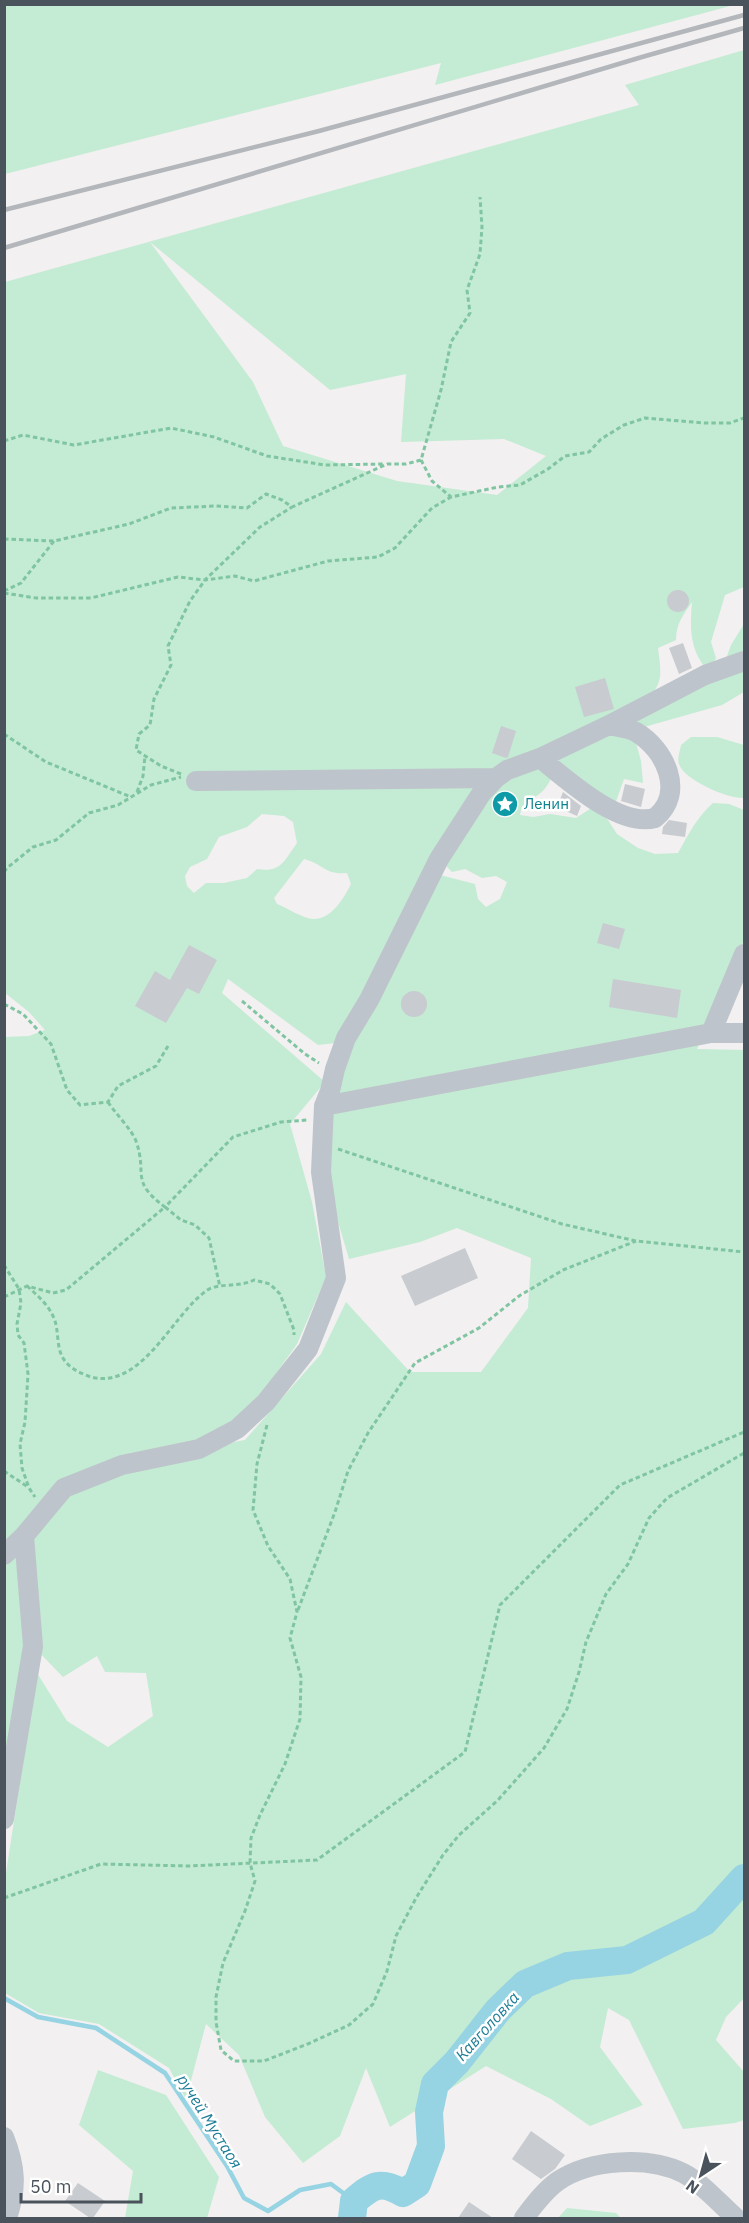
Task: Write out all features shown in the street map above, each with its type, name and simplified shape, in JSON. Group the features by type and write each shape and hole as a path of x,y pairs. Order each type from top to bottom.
{"street":[{"path":"4,1555 24,1536 64,1488 122,1465 200,1449 237,1429 266,1402 309,1349 336,1278 321,1172 323,1113 335,1069 346,1038 373,993 439,859 478,798 496,777 507,770 540,758 609,725 705,675 744,661"},
{"path":"540,758 582,790 615,811 637,819 655,818 664,808 670,789 670,777 666,764 654,747 636,732 609,725"},
{"path":"196,781 496,777"},
{"path":"711,1033 744,954"},
{"path":"323,1113 711,1033 744,1033"},
{"path":"4,1819 33,1646 24,1536"},
{"path":"4,2137 12,2158 15,2196 7,2218"},
{"path":"524,2218 558,2181 583,2169 636,2161 663,2166 685,2174 736,2218"}],"path":[{"path":"451,498 432,481 421,460 441,390 451,342 470,313 467,291 480,254 482,227 480,197"},
{"path":"4,592 36,598 91,598 178,578 205,580 235,576 254,580 328,561 378,557 395,549 432,508 451,498 498,487 520,485 565,456 589,452 601,439 624,424 645,418 730,423 744,418"},
{"path":"4,441 23,435 74,445 171,428 214,437 267,456 325,465 406,464 421,460"},
{"path":"4,872 7,867 33,847 56,840 88,813 118,805 151,784 186,776 162,766 136,750 140,734 150,726 154,699 171,664 168,646 190,601 205,580 260,527 292,507 387,464"},
{"path":"4,539 54,541 129,524 171,508 216,506 247,508 266,494 292,507"},
{"path":"4,592 21,583 54,541"},
{"path":"4,734 46,762 131,797"},
{"path":"137,794 143,776 145,756"},
{"path":"242,1001 305,1054 335,1069"},
{"path":"4,1004 23,1014 51,1044 67,1090 80,1105 108,1102"},
{"path":"108,1102 118,1086 156,1065 168,1046"},
{"path":"108,1102 135,1139 140,1160 141,1183 150,1196 181,1220 195,1225 209,1238 220,1287"},
{"path":"4,1297 27,1286 53,1293 66,1290 165,1207 233,1137 281,1122 323,1113"},
{"path":"322,1143 425,1180 562,1224 636,1241 744,1252"},
{"path":"636,1241 563,1270 519,1296 479,1328 415,1363 368,1433 348,1472 297,1612 290,1638 301,1677 300,1719 285,1764 251,1838 250,1863 255,1881 223,1963 216,1997 216,2022 221,2050 234,2061 264,2061 350,2025 373,2004 387,1971 396,1936 443,1855 459,1835 498,1800 544,1748 567,1709 586,1642 606,1594 628,1564 649,1518 667,1498 744,1453"},
{"path":"4,1265 19,1289 21,1304 17,1324 18,1335 24,1343 28,1374 25,1422 20,1444 22,1468 28,1488"},
{"path":"27,1286 45,1302 56,1322 57,1340 64,1360 80,1374 99,1379 116,1376 138,1364 155,1350 194,1301 209,1289 244,1285 254,1280 270,1284 280,1294 294,1330 294,1340"},
{"path":"266,1402 267,1430 256,1464 252,1510 268,1546 290,1580 297,1612"},
{"path":"4,1898 101,1864 189,1866 317,1860 465,1752 501,1605 620,1485 744,1432"},
{"path":"4,1472 28,1488 40,1503"}],"green space":[{"path":"5,4 734,5 435,85 441,63 5,174"},
{"path":"744,50 744,587 725,595 711,642 716,658 713,663 706,669 696,653 691,628 692,602 679,624 676,640 658,648 659,681 649,697 620,716 591,730 619,736 636,743 641,761 643,783 624,779 614,807 588,792 548,759 547,753 502,770 480,788 439,850 367,999 344,1038 335,1043 318,1045 228,979 222,993 325,1082 290,1124 312,1202 326,1277 297,1344 256,1402 201,1448 245,1440 321,1354 346,1302 410,1372 481,1372 528,1308 531,1258 457,1228 420,1242 349,1259 329,1191 325,1108 334,1095 338,1071 348,1039 371,1001 436,874 475,884 478,899 486,907 500,899 507,882 496,876 482,878 465,869 452,872 444,859 498,780 508,771 540,759 555,771 543,790 524,804 520,815 533,817 550,814 576,818 593,807 608,820 617,834 638,848 655,854 678,853 698,820 713,803 729,804 744,810 744,940 697,1049 744,1050 744,1998 726,2017 716,2040 744,2072 744,2120 683,2129 629,2020 608,2008 600,2047 643,2105 590,2126 551,2099 486,2066 390,2127 366,2068 340,2136 303,2163 265,2117 239,2055 206,2024 186,2099 169,2068 99,2024 39,2013 5,1993 5,1879 37,1673 67,1721 108,1747 153,1716 146,1673 105,1672 97,1656 63,1677 34,1647 26,1536 49,1506 23,1536 32,1647 25,1656 5,1770 5,1037 29,1036 45,1030 29,1012 5,993 5,282 639,105 625,85","holes":["150,242 330,390 406,374 401,442 504,439 546,456 497,495 397,481 283,446 253,382","262,814 284,816 293,822 297,843 277,867 257,869 247,878 224,883 206,883 194,893 187,886 185,876 190,867 207,859 219,837 247,827","304,859 329,871 347,873 351,884 336,907 320,918 313,919 299,915 277,904 274,898"]},
{"path":"744,624 744,692 722,705 644,727 622,723 726,659 731,645"},
{"path":"691,737 717,737 744,745 744,798 707,787 683,770 678,760 681,745"},
{"path":"98,2070 166,2095 219,2177 207,2218 125,2218 133,2171 79,2125"},
{"path":"567,2208 616,2213 621,2218 558,2218"}],"building":[{"path":"678,590 688,597 689,601 682,611 678,612 668,605 667,601 674,591"},
{"path":"683,643 692,668 679,674 669,648"},
{"path":"605,678 614,709 584,717 575,687"},
{"path":"501,726 516,731 506,758 492,753"},
{"path":"625,784 645,789 641,807 621,801"},
{"path":"563,792 581,806 577,816 557,807"},
{"path":"669,820 687,823 685,837 662,834 663,827"},
{"path":"603,923 625,929 619,949 597,943"},
{"path":"189,945 217,960 199,994 187,988 166,1023 135,1006 155,971 170,980"},
{"path":"613,979 681,990 677,1018 609,1007"},
{"path":"414,991 423,995 427,1004 423,1013 414,1017 405,1013 401,1004 405,995"},
{"path":"465,1248 478,1278 415,1306 401,1276"},
{"path":"531,2131 565,2155 555,2169 541,2179 512,2159"},
{"path":"78,2183 105,2201 93,2218 65,2201"},
{"path":"469,2202 493,2218 458,2218"}],"waterway":[{"name":"Кавголовка","path":"352,2218 354,2201 366,2191 382,2186 403,2193 417,2184 431,2146 429,2112 435,2084 457,2062 498,2010 525,1984 568,1966 627,1960 704,1922 744,1878"},
{"name":"ручей Мустаоя","path":"4,1998 38,2017 96,2028 165,2073 227,2166 244,2198 268,2211 300,2190 331,2184 354,2201"}],"railway":[{"path":"4,210 319,131 744,15"},
{"path":"4,248 744,28"}],"place":[{"name":"Ленин","path":"505,804"}]}
